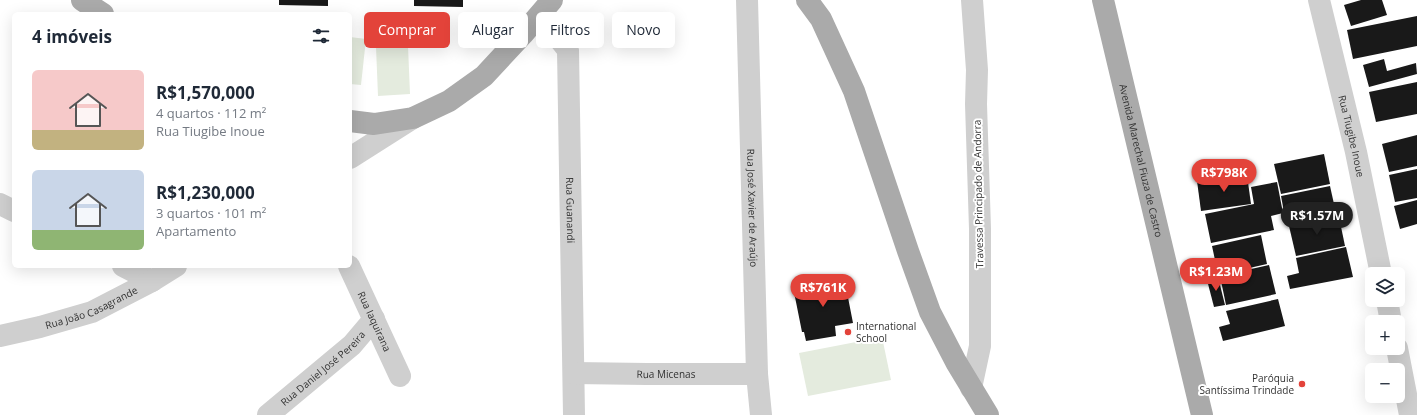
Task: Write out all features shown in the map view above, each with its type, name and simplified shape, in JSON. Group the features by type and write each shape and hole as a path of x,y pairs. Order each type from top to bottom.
{"main road":[{"path":"82,0 100,12"},
{"path":"806,0 821,19 854,91 930,312 970,388 988,415"},
{"name":"Avenida Marechal Fiuza de Castro","path":"1103,0 1202,415"},
{"path":"352,121 374,124 413,118 449,101 484,76 546,8"}],"street":[{"name":"Rua José Xavier de Araújo","path":"747,0 758,374 761,415"},
{"name":"Travessa Principado de Andorra","path":"970,388 980,346 980,229 976,104 977,70 972,0"},
{"name":"Rua Tiugibe Inoue","path":"1319,0 1356,152 1381,267"},
{"name":"Rua Guanandi","path":"546,8 568,50 574,415"},
{"path":"352,157 413,118"},
{"path":"0,204 12,210"},
{"path":"127,268 152,281"},
{"name":"Rua João Casagrande","path":"0,336 40,327 92,312 152,281 173,268"},
{"name":"Rua Iaquirana","path":"350,268 400,376"},
{"name":"Rua Daniel José Pereira","path":"268,415 352,345 374,319"},
{"path":"1398,355 1410,415"},
{"name":"Rua Micenas","path":"574,373 758,374"}],"shaded area":[{"path":"352,37 364,39 365,48 361,85 352,84"},
{"path":"376,48 408,48 410,94 378,96"},
{"path":"882,337 891,380 808,396 799,353"}],"building":[{"path":"279,0 328,0 328,6 279,5"},
{"path":"414,0 463,0 463,7 414,6"},
{"path":"1361,0 1382,0 1387,15 1351,26 1344,5"},
{"path":"1417,16 1417,46 1353,59 1347,30"},
{"path":"1384,59 1387,71 1416,63 1417,74 1369,87 1363,65"},
{"path":"1417,82 1417,114 1376,122 1369,92"},
{"path":"1417,135 1417,166 1389,172 1382,144"},
{"path":"1324,154 1330,184 1281,194 1274,164"},
{"path":"1417,169 1417,198 1395,202 1389,175"},
{"path":"1247,175 1251,204 1201,211 1197,181"},
{"path":"1277,182 1283,213 1271,216 1274,230 1211,243 1205,214 1254,204 1251,187"},
{"path":"1330,186 1336,213 1286,223 1281,196"},
{"path":"1417,200 1417,224 1400,229 1394,206"},
{"path":"1339,217 1345,246 1296,256 1289,226"},
{"path":"1261,235 1267,264 1205,278 1201,263 1215,260 1212,246"},
{"path":"1346,247 1353,277 1290,289 1287,276 1299,273 1296,258"},
{"path":"1269,265 1276,294 1226,305 1220,276"},
{"path":"844,277 853,323 835,326 836,336 806,341 804,332 802,332 793,287"},
{"path":"1218,277 1225,305 1214,307 1207,280"},
{"path":"1278,299 1285,326 1223,341 1219,327 1230,324 1226,311"}],"place":[{"name":"International School","path":"848,332"},
{"name":"Paróquia Santíssima Trindade","path":"1302,384"}]}
